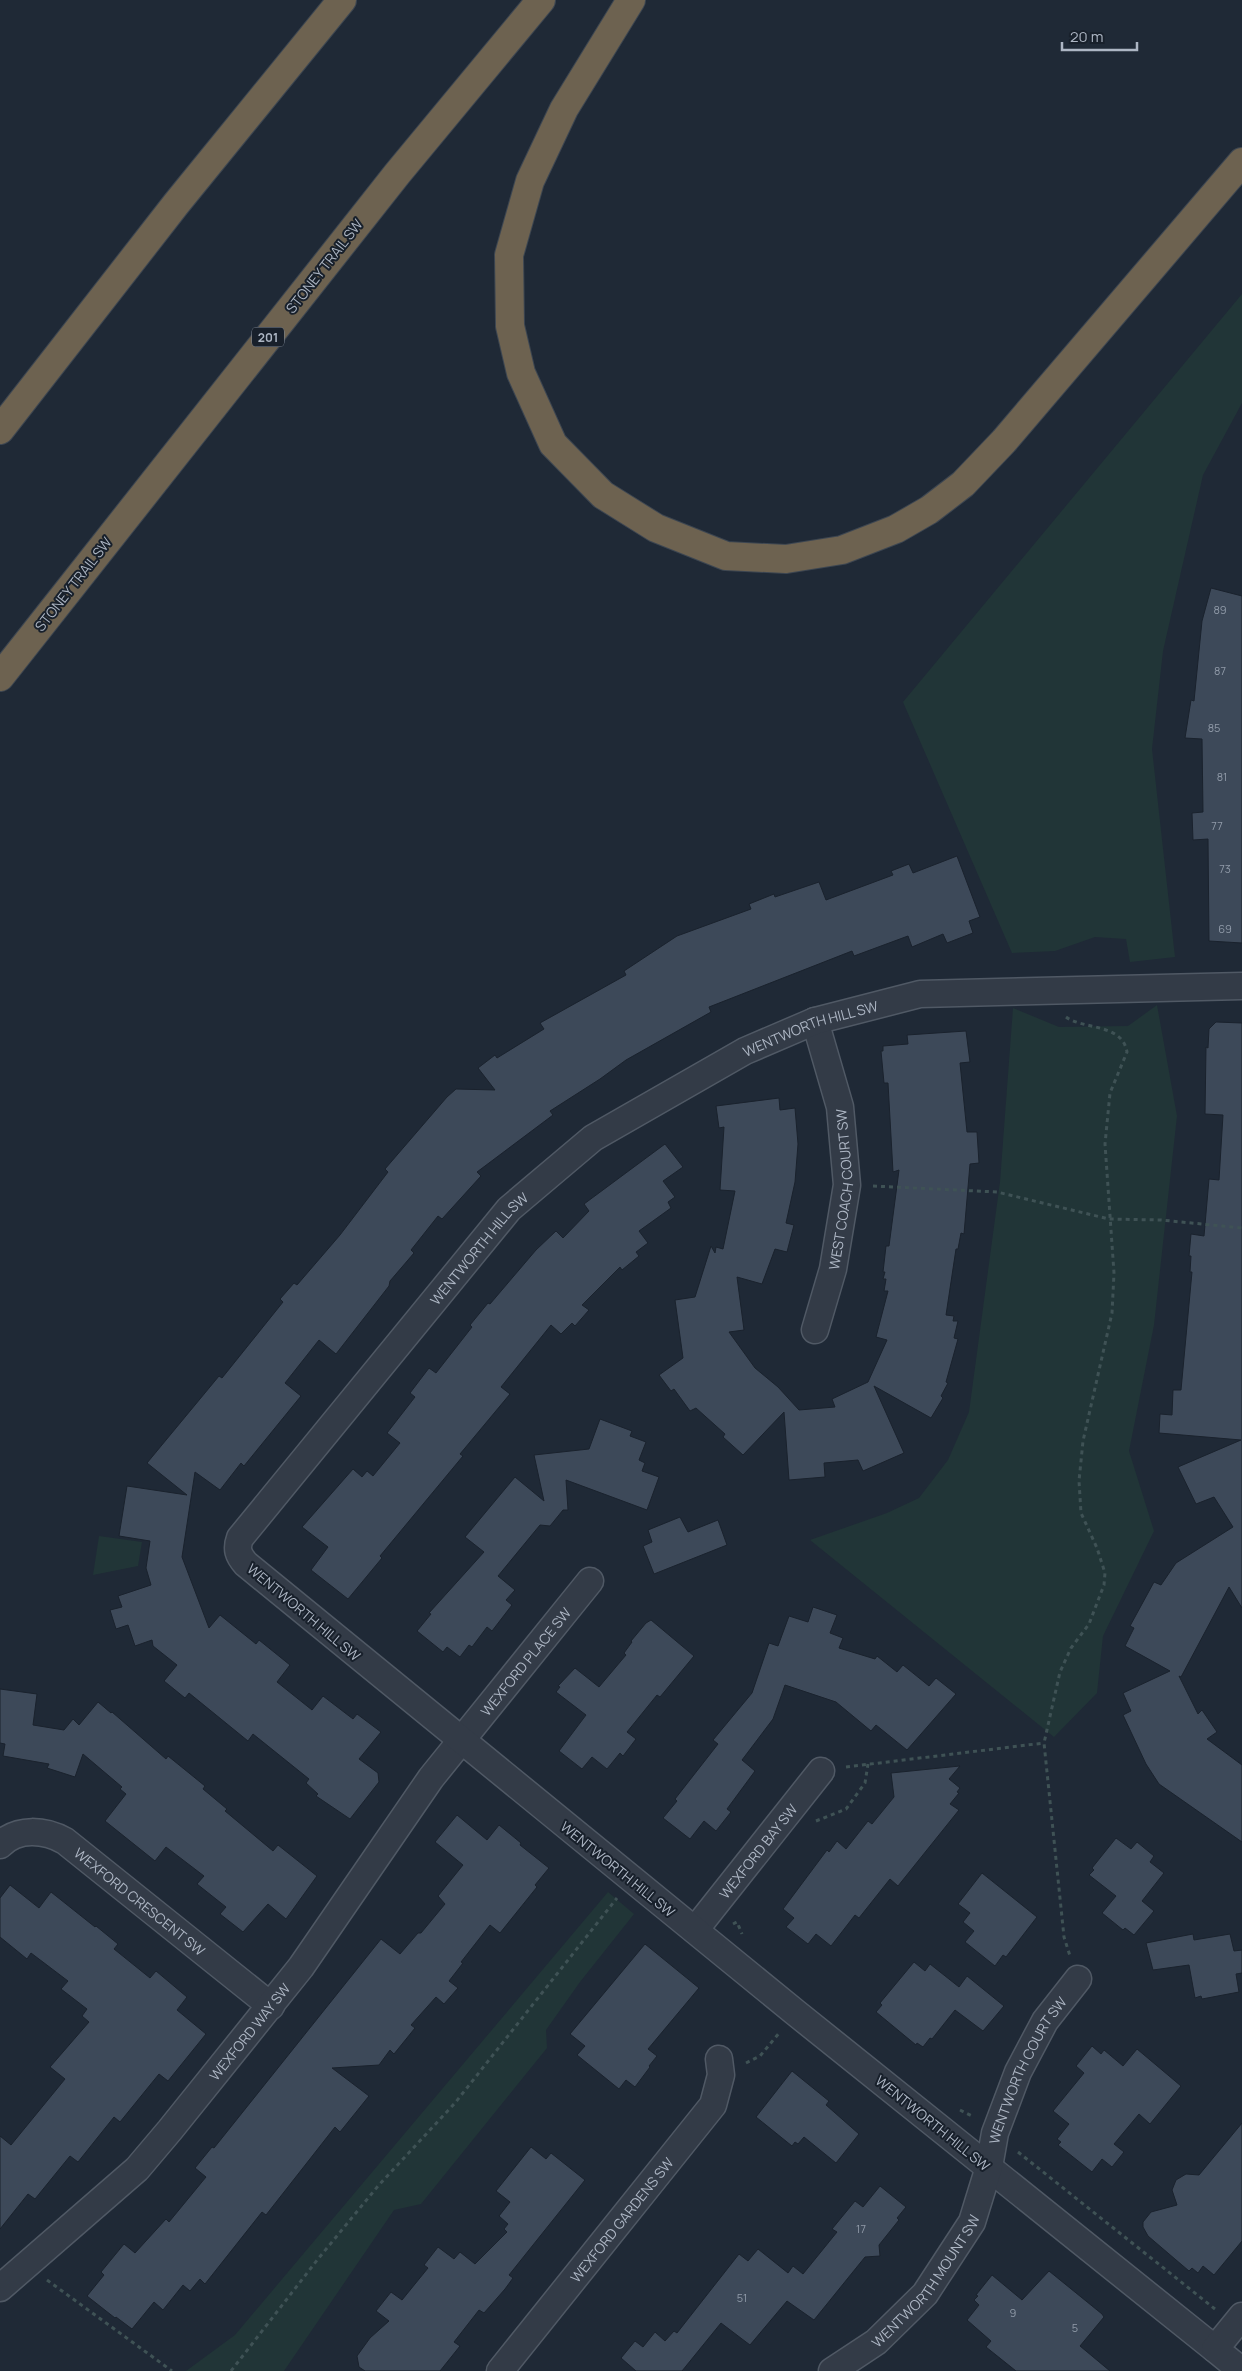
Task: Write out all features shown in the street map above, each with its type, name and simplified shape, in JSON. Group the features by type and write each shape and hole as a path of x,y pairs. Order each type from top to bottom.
{"highway":[{"path":"0,430 176,204 342,0"},
{"name":"STONEY TRAIL SW","path":"0,677 397,174 541,0"},
{"path":"631,0 564,109 530,181 510,255 510,326 521,373 554,444 603,495 656,528 726,556 786,559 842,550 896,529 929,510 963,484 1004,441 1241,162"}],"street":[{"name":"WENTWORTH HILL SW","path":"1242,986 920,994 816,1021 745,1050 593,1138 508,1209 240,1538 238,1553 246,1564 460,1741 1242,2371"},
{"name":"WEST COACH COURT SW","path":"815,1330 833,1269 847,1185 840,1108 816,1021"},
{"name":"WEXFORD PLACE SW","path":"460,1741 590,1582"},
{"name":"WEXFORD WAY SW","path":"0,2288 137,2169 301,1967 414,1801 460,1741"},
{"name":"WEXFORD BAY SW","path":"694,1930 821,1771"},
{"name":"WEXFORD CRESCENT SW","path":"0,1845 14,1835 35,1832 45,1832 65,1840 271,2006"},
{"name":"WENTWORTH COURT SW","path":"989,2167 995,2133 1030,2045 1045,2021 1078,1979"},
{"name":"WEXFORD GARDENS SW","path":"500,2371 713,2105 720,2067"},
{"name":"WENTWORTH MOUNT SW","path":"832,2371 876,2342 925,2294 972,2222 989,2167"},
{"path":"1215,2349 1242,2316"}],"path":[{"path":"1064,1011 1068,1018 1074,1021 1114,1034 1123,1041 1126,1048 1126,1056 1110,1093 1105,1144 1114,1273 1112,1313 1083,1441 1079,1481 1081,1513 1098,1548 1105,1573 1104,1585 1089,1624 1071,1648 1060,1672 1044,1743 1064,1938 1078,1979"},
{"path":"847,1185 997,1192 1109,1219 1162,1220 1242,1228"},
{"path":"821,1771 1044,1743"},
{"path":"812,1824 826,1815 839,1813 846,1808 865,1783 868,1764"},
{"path":"231,2371 318,2259 378,2186 455,2103 632,1880"},
{"path":"737,1917 737,1922"},
{"path":"720,2067 760,2056 796,2013"},
{"path":"25,2265 172,2371"}],"green space":[{"path":"1242,294 1242,403 1203,475 1163,651 1152,749 1175,957 1130,962 1126,939 1095,937 1055,951 1012,953 903,702"},
{"path":"1157,1005 1177,1116 1154,1325 1129,1451 1154,1531 1103,1636 1097,1693 1054,1737 810,1540 887,1513 919,1498 948,1460 969,1412 1000,1182 1013,1008 1059,1027 1128,1026"},
{"path":"99,1536 142,1542 138,1566 93,1575"},
{"path":"608,1892 634,1914 580,1982 546,2030 547,2048 421,2204 394,2210 284,2371 186,2371 235,2335"}],"building":[{"path":"1211,588 1242,596 1242,943 1209,941 1208,839 1193,840 1192,813 1203,812 1202,739 1185,738 1191,700 1194,701 1202,621"},
{"path":"957,856 980,917 969,921 973,933 947,943 943,934 912,947 908,936 854,956 852,951 709,1007 711,1012 626,1060 550,1111 553,1115 477,1172 481,1176 442,1219 438,1216 411,1250 414,1253 390,1281 389,1286 336,1354 319,1340 285,1383 301,1396 244,1466 241,1463 220,1490 195,1472 182,1557 209,1628 220,1615 256,1644 259,1640 290,1665 277,1682 312,1710 323,1696 353,1719 357,1714 381,1732 359,1759 378,1773 379,1782 350,1819 316,1796 318,1794 306,1783 309,1779 253,1734 248,1741 189,1693 185,1698 164,1681 177,1665 153,1646 152,1640 135,1646 128,1625 116,1629 110,1610 122,1607 118,1596 151,1585 146,1568 150,1541 119,1536 127,1486 187,1495 147,1463 219,1376 222,1378 283,1302 280,1299 294,1283 297,1285 340,1235 388,1172 385,1169 447,1097 456,1089 495,1090 478,1068 495,1055 497,1058 544,1029 540,1023 626,975 624,971 677,936 751,909 749,904 774,894 775,897 819,882 826,900 893,875 891,871 909,864 913,873"},
{"path":"1216,1022 1242,1023 1242,1608 1229,1587 1181,1677 1179,1676 1198,1714 1202,1710 1217,1732 1207,1739 1242,1765 1242,1842 1159,1784 1146,1764 1123,1715 1131,1711 1123,1693 1170,1671 1125,1646 1134,1628 1130,1626 1154,1582 1161,1585 1176,1563 1233,1527 1214,1497 1196,1504 1178,1467 1241,1440 1159,1433 1160,1414 1172,1415 1173,1390 1181,1390 1192,1272 1190,1272 1191,1256 1189,1256 1191,1234 1204,1236 1209,1179 1219,1180 1223,1115 1205,1114 1206,1047 1208,1048 1209,1029"},
{"path":"966,1031 970,1062 960,1063 967,1132 977,1132 979,1163 970,1164 964,1234 961,1233 958,1249 956,1249 946,1315 954,1316 953,1321 958,1321 954,1338 958,1339 946,1382 948,1383 941,1396 943,1398 931,1418 874,1386 904,1453 863,1471 858,1460 824,1463 825,1477 789,1480 784,1412 743,1455 723,1437 725,1434 696,1408 690,1411 674,1389 671,1391 659,1375 683,1358 675,1300 695,1297 711,1246 715,1253 716,1247 723,1249 735,1191 720,1190 724,1127 719,1128 716,1106 779,1098 780,1110 795,1108 798,1144 795,1182 786,1223 794,1225 787,1252 775,1249 762,1284 737,1277 744,1330 729,1332 755,1368 778,1387 799,1410 835,1407 832,1399 868,1382 887,1340 876,1337 888,1291 884,1291 886,1279 883,1279 885,1272 883,1272 886,1246 889,1246 899,1170 893,1172 888,1083 884,1083 881,1051 883,1051 883,1046 908,1044 907,1035"},
{"path":"665,1144 683,1167 663,1181 675,1197 668,1202 671,1208 639,1231 648,1243 636,1252 639,1256 622,1270 620,1267 582,1305 589,1310 575,1326 572,1323 561,1334 551,1325 501,1387 510,1394 460,1454 463,1456 380,1556 382,1558 348,1599 311,1570 328,1547 302,1527 353,1469 362,1477 367,1471 373,1476 400,1443 387,1433 415,1397 410,1393 429,1368 436,1373 472,1327 470,1325 536,1250 556,1231 563,1238 589,1211 584,1204"},
{"path":"600,1419 632,1431 630,1436 646,1442 639,1460 645,1463 642,1471 659,1477 647,1510 566,1480 568,1510 563,1510 550,1526 540,1525 498,1576 515,1590 506,1600 512,1605 492,1631 487,1627 472,1647 469,1645 460,1657 447,1647 443,1652 417,1631 431,1614 429,1613 484,1552 465,1537 515,1477 544,1501 534,1455 589,1449"},
{"path":"680,1517 688,1532 718,1520 727,1545 654,1574 643,1546 652,1542 648,1530"},
{"path":"813,1607 837,1615 830,1633 843,1638 839,1648 875,1659 877,1656 897,1672 903,1665 929,1686 936,1678 956,1694 907,1750 876,1725 871,1731 836,1702 785,1685 773,1719 742,1760 755,1771 727,1809 731,1812 716,1831 704,1821 690,1839 663,1818 677,1801 675,1799 718,1744 713,1740 752,1693 769,1643 778,1646 789,1616 808,1622"},
{"path":"651,1620 694,1656 660,1697 657,1695 627,1732 636,1739 623,1756 620,1753 607,1769 592,1757 582,1769 559,1751 586,1715 556,1692 560,1687 558,1686 575,1668 599,1687 626,1655 624,1653 631,1641 646,1623"},
{"path":"0,1689 37,1694 33,1725 64,1730 73,1719 79,1725 98,1702 166,1759 168,1756 205,1786 203,1789 227,1809 225,1811 273,1851 278,1845 317,1876 286,1919 268,1904 243,1932 220,1914 226,1907 197,1884 204,1876 166,1847 155,1861 105,1821 126,1794 120,1789 122,1787 83,1754 75,1777 47,1768 49,1764 3,1756 5,1744 0,1743"},
{"path":"960,1766 949,1779 960,1788 957,1792 959,1793 950,1804 959,1810 898,1886 890,1879 859,1918 855,1915 831,1946 816,1934 808,1944 786,1927 794,1918 783,1909 827,1850 829,1852 837,1841 846,1849 868,1821 872,1824 894,1797 891,1773"},
{"path":"457,1815 487,1840 499,1825 549,1868 535,1885 537,1887 500,1933 490,1925 461,1962 463,1963 449,1981 458,1988 444,2004 436,1997 411,2025 415,2028 394,2054 390,2050 379,2065 332,2068 369,2096 340,2132 335,2127 266,2215 262,2212 205,2284 200,2279 190,2291 183,2285 163,2310 154,2302 132,2329 115,2318 87,2296 104,2275 101,2272 124,2244 135,2253 166,2219 169,2222 206,2177 195,2168 212,2147 214,2148 381,1939 400,1954 418,1933 421,1933 445,1904 438,1896 463,1865 435,1842"},
{"path":"1116,1838 1131,1849 1137,1842 1154,1856 1150,1862 1164,1873 1142,1901 1154,1911 1134,1935 1125,1928 1123,1930 1102,1913 1116,1896 1089,1875 1094,1870 1092,1868"},
{"path":"982,1873 1037,1917 1006,1957 1003,1955 995,1966 965,1942 974,1931 963,1922 970,1913 958,1904"},
{"path":"10,1885 39,1908 51,1892 118,1944 114,1949 150,1978 156,1971 187,1997 177,2010 206,2034 168,2081 159,2074 120,2122 114,2117 78,2162 70,2156 35,2199 28,2194 0,2229 0,2136 11,2145 65,2079 50,2067 89,2022 82,2016 87,2009 61,1989 68,1981 31,1953 27,1959 0,1937 0,1898"},
{"path":"1193,1934 1194,1940 1230,1934 1234,1951 1242,1950 1242,1973 1236,1974 1239,1992 1202,1999 1201,1996 1195,1998 1189,1965 1153,1970 1146,1943"},
{"path":"645,1944 699,1988 648,2049 657,2056 635,2087 626,2080 619,2089 577,2055 585,2046 570,2034"},
{"path":"914,1962 925,1971 930,1964 959,1987 967,1976 1004,2006 983,2031 955,2010 932,2039 930,2038 923,2047 917,2043 916,2045 876,2012 882,2005 880,2003"},
{"path":"1092,2046 1101,2054 1104,2050 1123,2066 1137,2049 1181,2086 1150,2124 1139,2114 1114,2144 1124,2152 1112,2167 1102,2159 1092,2172 1058,2145 1061,2142 1057,2139 1069,2124 1053,2111 1084,2073 1076,2066"},
{"path":"792,2071 829,2101 826,2105 859,2134 836,2163 804,2137 798,2144 795,2142 792,2146 756,2117"},
{"path":"1242,2123 1242,2241 1214,2275 1203,2266 1198,2273 1192,2268 1189,2271 1148,2236 1143,2227 1143,2222 1151,2212 1177,2205 1172,2190 1176,2180 1186,2174 1199,2175"},
{"path":"531,2147 546,2159 551,2153 585,2180 509,2275 513,2278 505,2289 484,2313 479,2310 454,2342 460,2346 440,2371 365,2371 359,2367 357,2356 370,2338 389,2321 376,2311 391,2292 402,2300 428,2268 424,2265 438,2247 454,2259 460,2252 475,2264 507,2232 504,2229 508,2224 499,2216 510,2202 496,2191"},
{"path":"880,2186 906,2207 897,2218 899,2220 879,2245 880,2256 865,2257 814,2320 787,2301 750,2345 721,2323 682,2371 636,2371 621,2358 635,2341 643,2347 655,2332 665,2341 674,2331 677,2333 739,2254 748,2261 758,2249 788,2273 793,2266 803,2274 837,2232 832,2229 855,2201 863,2207"},
{"path":"1049,2271 1104,2317 1080,2346 1110,2371 1016,2371 986,2347 991,2341 967,2320 979,2305 974,2300 978,2296 976,2295 992,2275 1022,2300"}]}
